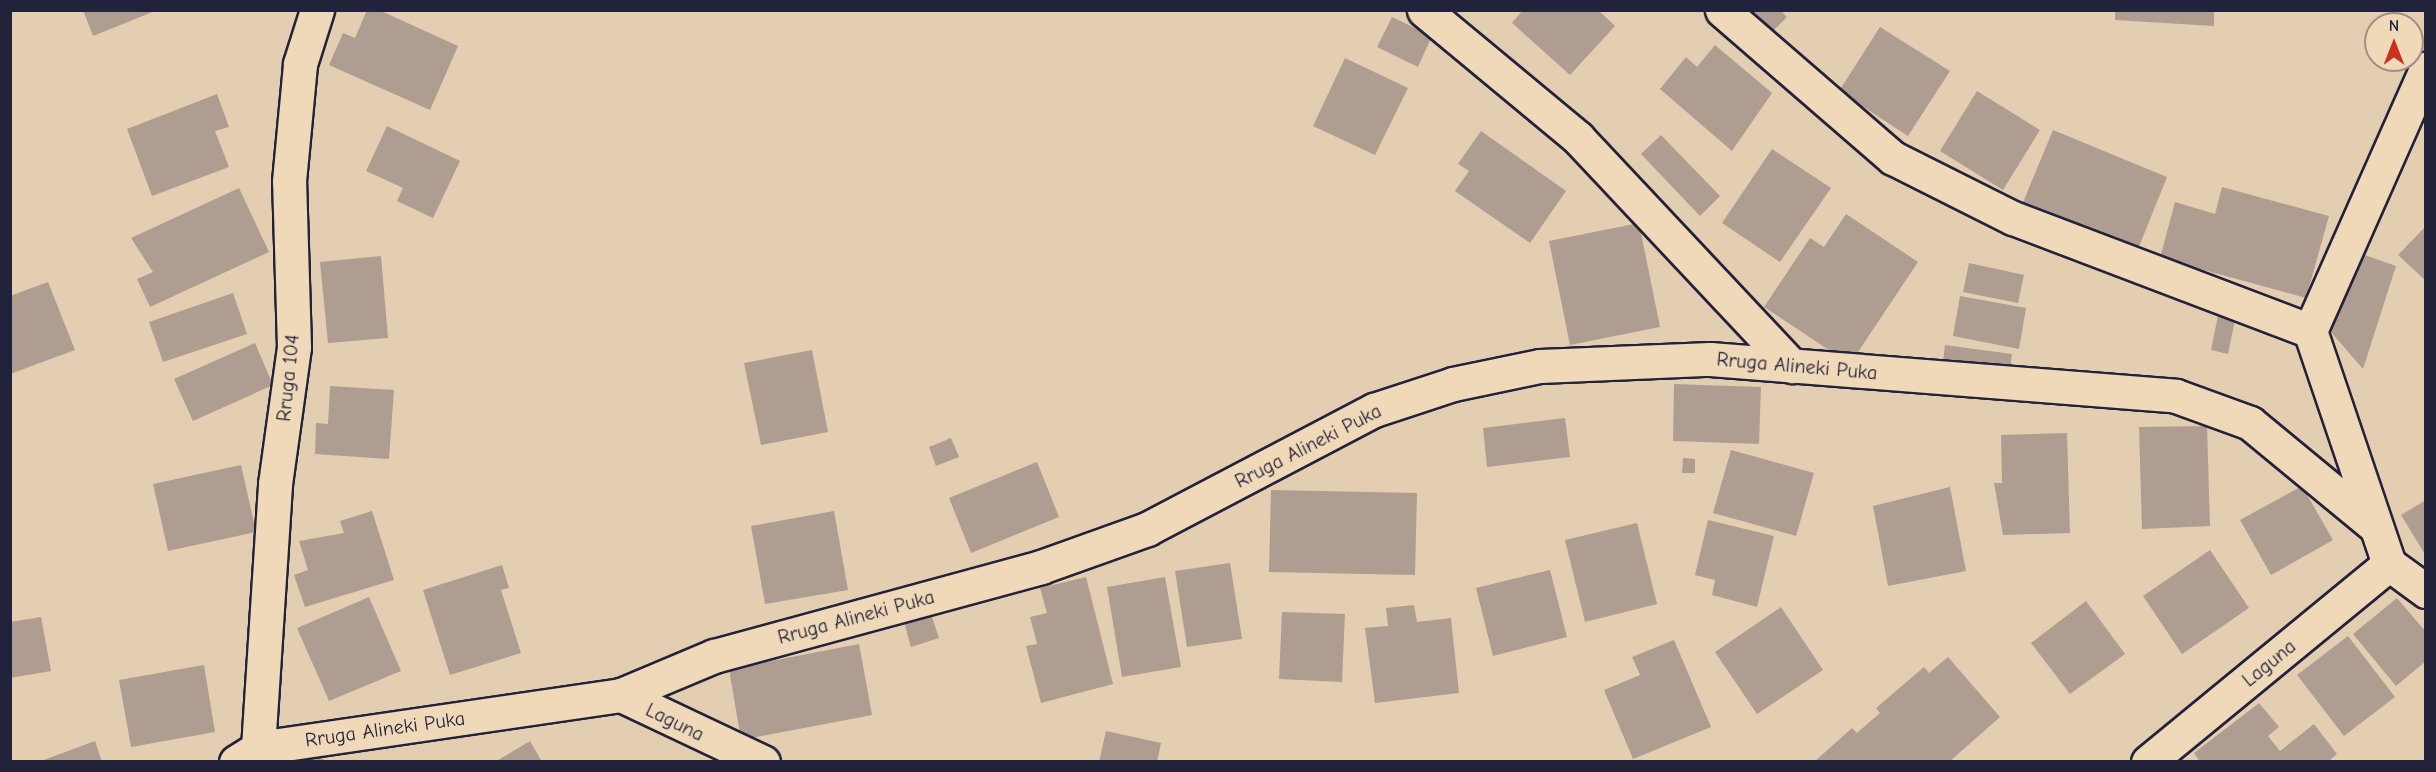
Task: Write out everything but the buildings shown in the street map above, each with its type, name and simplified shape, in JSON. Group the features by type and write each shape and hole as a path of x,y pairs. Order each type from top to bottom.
{"street":[{"name":"Rruga 104","path":"247,754 275,484 294,347 289,182 300,64 317,10"},
{"path":"1424,10 1578,138 1792,366"},
{"path":"1722,10 1893,158 2013,218 2225,294 2310,331"},
{"path":"2426,69 2310,331 2390,564 2426,591"},
{"name":"Rruga Alineki Puka","path":"247,754 621,695 714,656 1041,567 1147,529 1374,410 1453,384 1540,366 1710,359 2176,396 2250,423 2376,527"},
{"name":"Laguna","path":"2148,762 2390,564"},
{"name":"Laguna","path":"621,695 763,762"}]}
